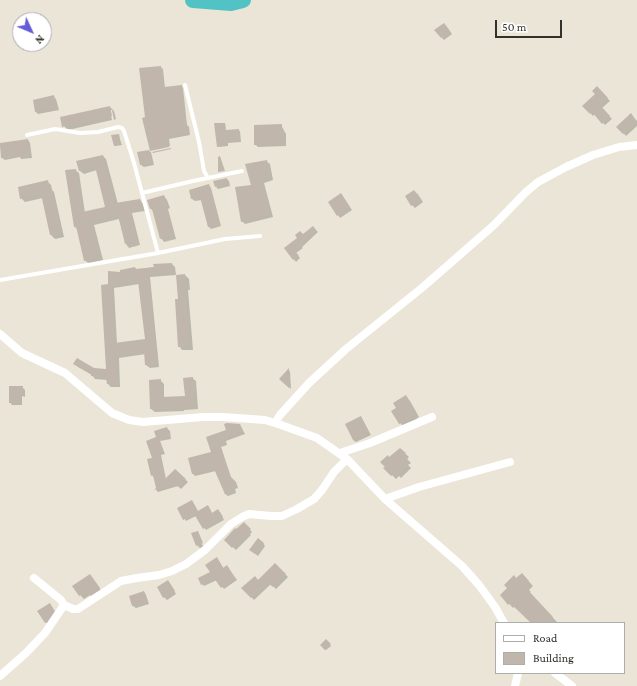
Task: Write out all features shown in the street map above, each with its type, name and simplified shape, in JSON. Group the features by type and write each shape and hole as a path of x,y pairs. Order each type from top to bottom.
{"street":[{"path":"275,423 280,415 309,383 346,349 424,287 494,225 526,192 538,182 593,155 619,147 637,145"},
{"path":"0,334 22,353 65,373 112,413 129,420 143,422 203,417 265,420 317,438 347,459 385,499 474,578 495,607 503,622"},
{"path":"340,453 370,443 432,417"},
{"path":"34,578 61,600 64,605 73,609 78,609 121,581 172,571 186,564 205,550 231,524 242,517 249,514 282,516 288,514 314,499 334,472 347,459"},
{"path":"385,499 419,487 510,462"},
{"path":"0,676 26,653 45,633 64,605"},
{"path":"515,686 518,674"},
{"path":"556,674 572,686"}],"lane":[{"path":"185,85 199,142 204,171 208,178"},
{"path":"27,135 55,129 80,133 98,132 118,127 122,128 142,193 158,253"},
{"path":"142,193 242,171"},
{"path":"0,280 158,253 225,239 260,236"}],"building":[{"path":"444,23 450,31 441,38 434,30"},
{"path":"161,66 164,87 182,85 188,133 167,137 169,147 150,151 142,118 145,117 139,68"},
{"path":"597,86 608,98 600,105 610,116 602,124 592,112 590,114 582,106 595,94 592,91"},
{"path":"54,95 57,108 35,112 33,100"},
{"path":"110,106 112,116 62,127 60,117"},
{"path":"631,113 637,122 623,134 616,127"},
{"path":"214,123 225,123 226,130 239,129 240,141 228,142 228,145 217,147"},
{"path":"282,124 282,131 284,131 284,144 254,145 254,125"},
{"path":"119,134 121,144 114,146 111,135"},
{"path":"28,139 30,156 18,157 18,155 1,158 0,143"},
{"path":"149,150 152,163 140,165 137,152"},
{"path":"103,155 115,203 140,199 142,208 130,210 137,241 125,244 118,215 91,221 100,257 84,261 76,226 74,227 65,170 76,169 82,212 105,207 95,166 79,171 76,161"},
{"path":"220,156 225,171 218,172 218,157"},
{"path":"267,160 270,177 261,179 270,214 241,222 235,187 251,185 245,164"},
{"path":"227,178 228,183 215,187 213,181"},
{"path":"48,180 49,187 51,187 61,233 50,235 41,194 20,199 18,187"},
{"path":"209,184 219,224 208,227 200,197 191,199 189,190"},
{"path":"414,190 421,199 411,206 405,196"},
{"path":"341,193 350,207 337,216 328,202"},
{"path":"164,195 167,205 165,205 173,235 160,239 152,209 150,209 147,200"},
{"path":"313,226 316,230 301,245 302,246 295,251 299,256 293,260 284,248 297,238 295,235 300,231 303,234"},
{"path":"172,263 173,272 148,275 157,364 145,365 144,351 116,355 117,384 107,384 106,377 91,376 91,374 73,364 77,358 94,368 106,369 101,285 108,284 108,271 120,272 120,270 135,267 136,269 154,267 153,264","holes":["138,281 145,339 114,343 111,286"]},
{"path":"185,274 186,287 184,287 189,346 178,347 175,299 178,299 176,275"},
{"path":"289,368 289,388 279,379"},
{"path":"193,377 195,406 150,409 149,380 161,379 161,397 185,396 183,378"},
{"path":"9,386 23,386 19,403 9,403"},
{"path":"406,395 416,412 404,422 399,424 391,411 396,408 393,403"},
{"path":"361,416 369,432 353,440 345,424"},
{"path":"224,424 240,424 243,431 224,439 225,443 220,444 229,474 236,486 233,487 234,491 225,494 214,469 192,474 188,458 211,452 206,437 226,430"},
{"path":"167,427 170,436 159,439 163,451 159,453 165,479 175,469 186,479 178,487 175,484 154,490 156,488 153,475 151,476 147,459 152,458 146,441 156,437 154,431"},
{"path":"400,448 406,453 404,455 408,458 405,461 408,463 396,475 394,473 391,476 383,468 385,467 380,462"},
{"path":"192,500 198,511 208,505 212,513 218,509 223,517 203,529 194,514 183,520 177,508"},
{"path":"244,522 251,529 232,548 224,540 235,528 236,529"},
{"path":"198,531 203,543 196,546 191,533"},
{"path":"258,538 264,543 255,554 249,550"},
{"path":"217,557 223,568 227,565 235,578 221,588 214,578 201,585 198,578 210,572 205,565"},
{"path":"275,563 286,574 273,587 268,583 251,598 241,588 255,576 258,580"},
{"path":"522,573 529,581 525,585 527,587 526,588 553,617 549,622 530,622 510,603 508,605 500,595 507,588 504,585 514,575 516,578"},
{"path":"90,574 100,588 88,596 86,592 79,596 72,586"},
{"path":"168,580 175,591 163,598 157,587"},
{"path":"144,591 148,602 132,606 129,596"},
{"path":"50,603 54,610 45,623 37,611"},
{"path":"326,639 331,644 325,650 320,645"}],"waterway":[{"path":"193,0 231,3 243,0"}]}
